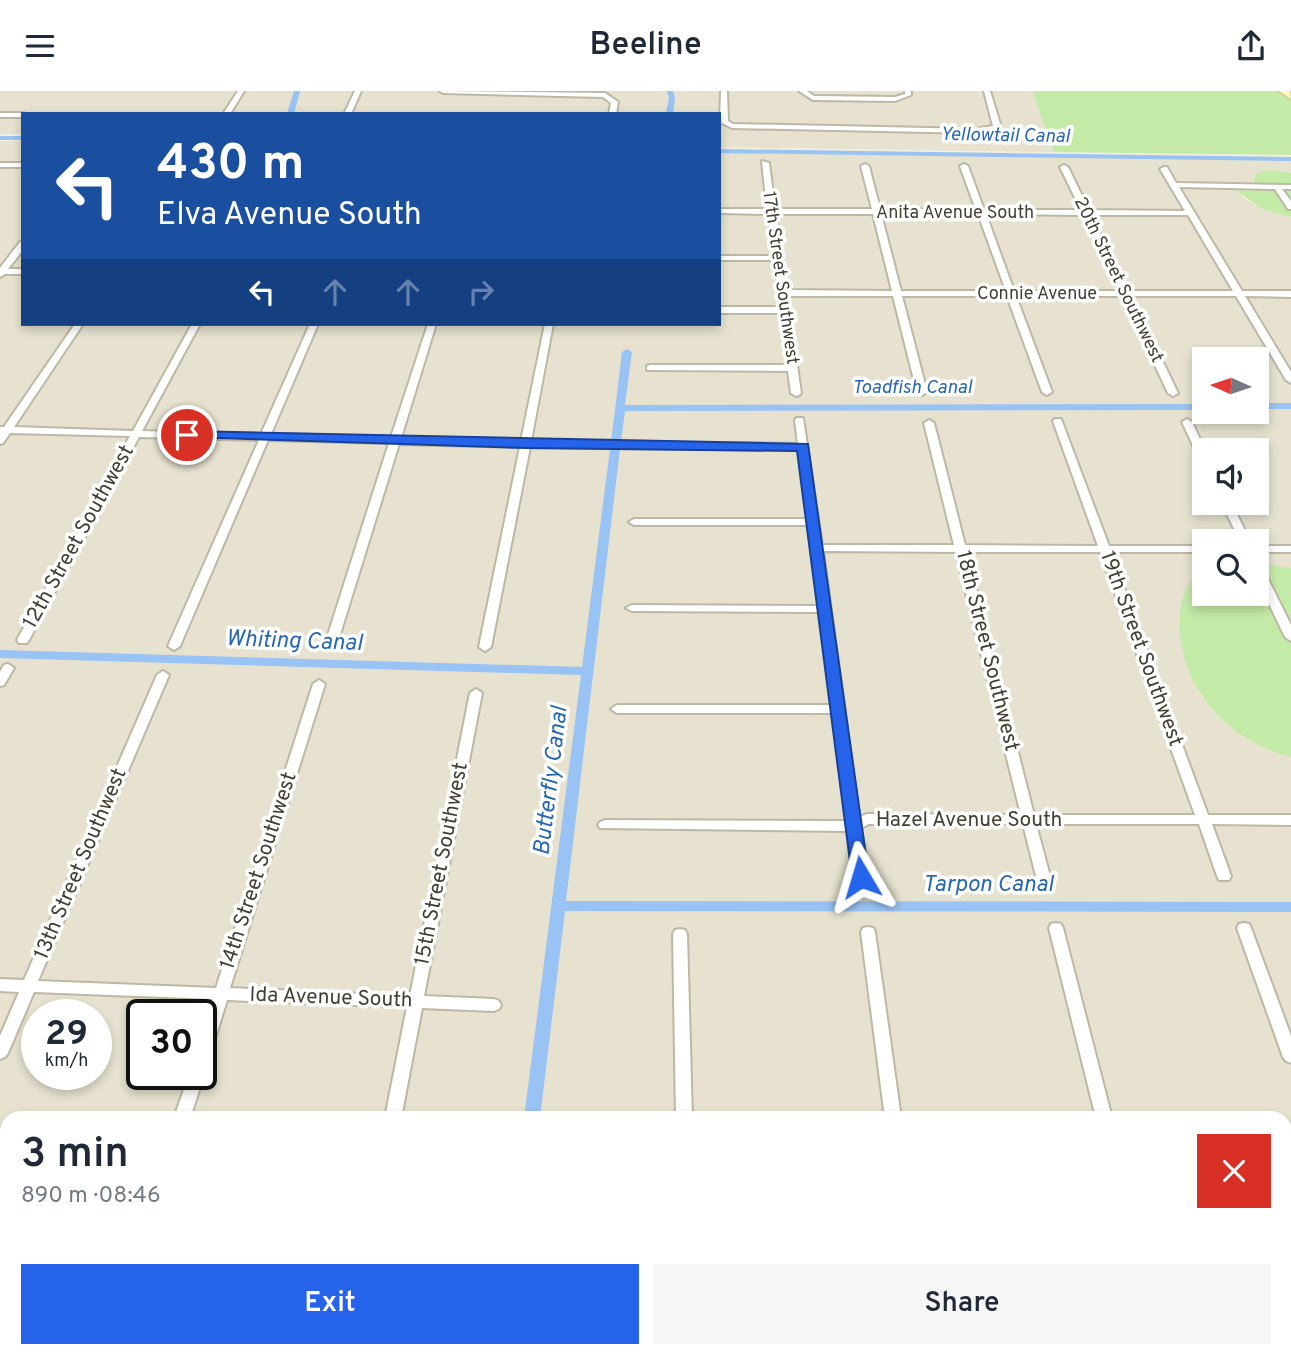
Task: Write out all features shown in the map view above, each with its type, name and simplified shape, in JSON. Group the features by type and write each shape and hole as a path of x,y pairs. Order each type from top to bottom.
{"street":[{"path":"227,112 241,91"},
{"path":"348,112 358,91"},
{"path":"443,91 604,95 615,102 612,112"},
{"path":"723,91 724,122 732,127 992,130 998,124 987,91"},
{"path":"1284,91 1291,96"},
{"path":"805,94 895,99 906,94"},
{"path":"0,115 21,115"},
{"name":"17th Street Southwest","path":"765,163 796,393"},
{"path":"0,165 21,165"},
{"path":"865,166 922,392"},
{"path":"964,166 1047,392"},
{"name":"20th Street Southwest","path":"1064,167 1173,393"},
{"path":"1164,169 1291,380"},
{"path":"1174,185 1291,187"},
{"path":"1277,187 1291,207"},
{"name":"Anita Avenue South","path":"721,211 877,214 1190,213"},
{"path":"1,272 21,247"},
{"path":"721,258 778,258"},
{"path":"1,272 21,272"},
{"name":"Connie Avenue","path":"782,293 1291,294"},
{"path":"721,310 785,310"},
{"path":"0,441 4,430 78,326"},
{"name":"12th Street Southwest","path":"23,640 195,326"},
{"path":"174,646 313,326"},
{"path":"332,641 431,326"},
{"path":"485,647 549,326"},
{"path":"650,368 792,368"},
{"path":"800,420 861,877"},
{"name":"19th Street Southwest","path":"1058,421 1224,876"},
{"path":"1187,422 1195,438"},
{"name":"18th Street Southwest","path":"929,423 1044,880"},
{"path":"4,430 526,444 803,447"},
{"path":"634,522 813,522"},
{"path":"816,548 1192,549"},
{"path":"1269,549 1291,549"},
{"path":"1269,592 1291,637"},
{"path":"632,608 825,609"},
{"path":"0,682 8,668"},
{"name":"13th Street Southwest","path":"0,1053 163,675"},
{"name":"14th Street Southwest","path":"217,1004 318,684"},
{"name":"15th Street Southwest","path":"394,1111 476,693"},
{"path":"617,709 838,709"},
{"name":"Hazel Avenue South","path":"605,825 854,826 867,819 1291,820"},
{"path":"1056,928 1102,1111"},
{"path":"1244,928 1291,1056"},
{"path":"869,932 892,1111"},
{"path":"680,934 684,1111"},
{"name":"Ida Avenue South","path":"0,985 494,1005"},
{"path":"184,1111 191,1090"}],"shaded area":[{"path":"0,91 1032,91 1054,152 721,147 721,112 21,112 21,134 0,134"},
{"path":"0,141 21,141 21,326 721,326 721,152 1291,160 1291,173 1270,170 1253,176 1254,182 1248,185 1241,196 1264,210 1291,217 1291,568 1269,565 1269,529 1192,529 1192,586 1179,618 1189,673 1200,694 1222,719 1291,757 1291,1111 0,1111"}],"green space":[{"path":"1032,91 1280,91 1291,99 1291,155 1054,152"},
{"path":"1270,170 1291,173 1291,217 1264,210 1238,192 1240,187 1254,182 1255,174"},
{"path":"1269,565 1291,568 1291,757 1272,751 1236,731 1207,703 1196,686 1186,662 1180,633 1182,603 1192,581 1192,606 1269,606"}],"waterway":[{"path":"291,112 297,91"},
{"path":"669,112 672,98 670,91"},
{"name":"Yellowtail Canal","path":"0,138 21,138"},
{"name":"Yellowtail Canal","path":"721,151 1291,159"},
{"name":"Butterfly Canal","path":"620,408 627,352"},
{"name":"Toadfish Canal","path":"1269,406 1291,406"},
{"name":"Toadfish Canal","path":"620,408 1192,407"},
{"name":"Butterfly Canal","path":"616,442 620,408"},
{"name":"Butterfly Canal","path":"558,906 615,449"},
{"name":"Whiting Canal","path":"0,654 587,671"},
{"name":"Butterfly Canal","path":"533,1111 558,906"},
{"name":"Tarpon Canal","path":"558,906 1291,907"}],"route":[{"path":"187,435 526,444 803,447 861,877"}]}
